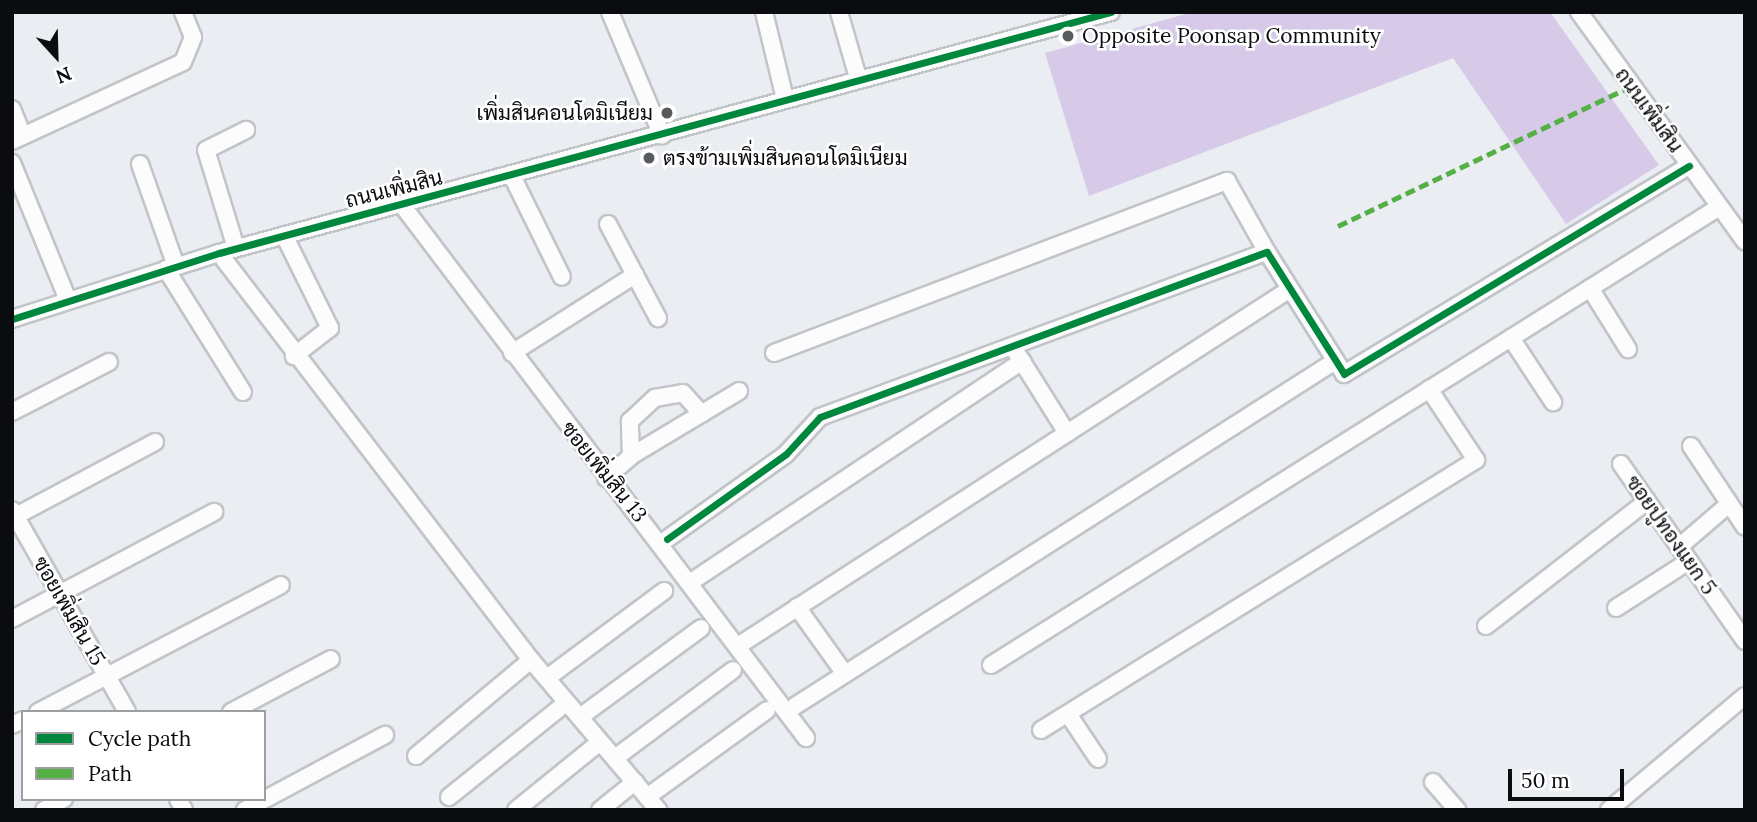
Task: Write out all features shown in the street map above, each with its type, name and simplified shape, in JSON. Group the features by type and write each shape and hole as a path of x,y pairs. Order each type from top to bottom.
{"street":[{"path":"12,108 18,139 183,62 193,37 183,12"},
{"path":"610,12 662,136"},
{"path":"764,12 785,99"},
{"path":"839,12 858,78"},
{"name":"ถนนเพิ่มสิน","path":"12,319 67,298 236,248 513,178 1074,16 1111,12"},
{"name":"ถนนเพิ่มสิน","path":"1579,12 1745,241"},
{"path":"236,248 206,150 246,130"},
{"path":"12,163 67,298"},
{"path":"140,164 171,268 243,392"},
{"path":"774,353 1227,181 1267,252 1343,374 1689,166"},
{"path":"513,178 562,277"},
{"name":"ซอยเพิ่มสิน 13","path":"402,205 606,478 806,738"},
{"path":"991,665 1718,207"},
{"path":"608,224 658,318"},
{"path":"284,235 331,328 294,356"},
{"path":"667,539 786,454 820,417 1267,252"},
{"path":"219,253 294,356 531,660 659,810"},
{"path":"512,353 635,275"},
{"path":"1590,288 1628,349"},
{"path":"744,642 1290,289"},
{"path":"1511,338 1553,402"},
{"path":"1012,346 1067,433"},
{"path":"697,578 1022,361"},
{"path":"795,706 1335,361"},
{"path":"12,412 109,362"},
{"path":"1041,730 1476,460 1429,389"},
{"path":"606,478 631,456 740,391"},
{"path":"631,456 630,421 655,398 683,393 702,414"},
{"path":"13,515 155,442"},
{"path":"1691,446 1745,527"},
{"name":"ซอยปูทองแยก 5","path":"1621,464 1745,641"},
{"path":"1486,626 1647,501"},
{"path":"1679,547 1729,504"},
{"path":"12,619 214,512"},
{"name":"ซอยเพิ่มสิน 15","path":"13,515 126,710"},
{"path":"1616,608 1689,561"},
{"path":"42,710 281,585"},
{"path":"547,678 664,591"},
{"path":"797,607 845,674"},
{"path":"580,717 701,628"},
{"path":"235,710 331,659"},
{"path":"416,756 531,660"},
{"path":"615,758 733,670"},
{"path":"1609,810 1745,696"},
{"path":"449,797 567,702"},
{"path":"648,797 767,709"},
{"path":"1068,713 1098,760"},
{"path":"266,799 385,735"},
{"path":"516,810 600,741"},
{"path":"600,810 635,782"},
{"path":"1433,782 1457,810"},
{"path":"44,810 60,801"},
{"path":"245,810 262,801"}],"shaded area":[{"path":"1193,12 1550,12 1659,165 1566,224 1453,58 1089,196 1045,53"}],"marked path":[{"path":"1338,226 1632,86"}],"cycle path":[{"path":"12,319 219,253 1111,12"},
{"path":"667,539 786,454 820,417 1267,252 1344,374 1689,166"}],"place":[{"name":"Opposite Poonsap Community","path":"1068,36"},
{"name":"เพิ่มสินคอนโดมิเนียม","path":"667,113"},
{"name":"ตรงข้ามเพิ่มสินคอนโดมิเนียม","path":"649,158"}]}
